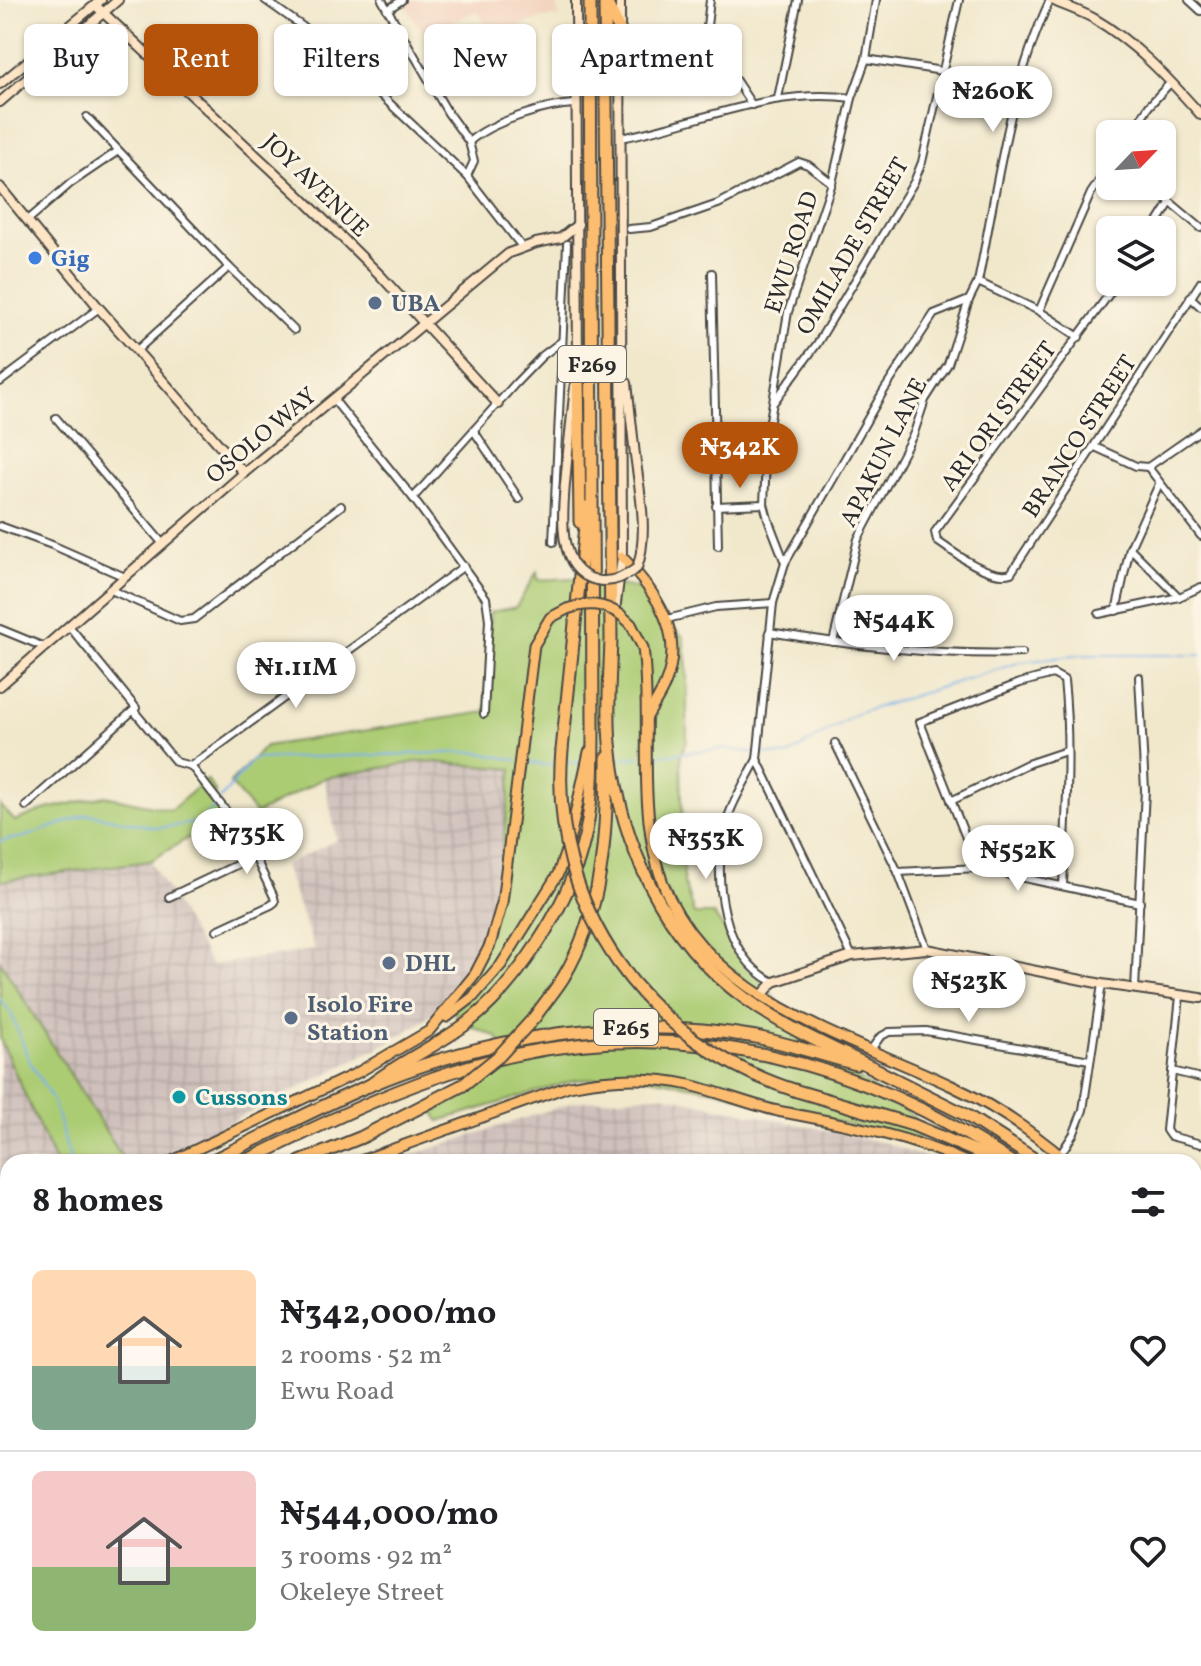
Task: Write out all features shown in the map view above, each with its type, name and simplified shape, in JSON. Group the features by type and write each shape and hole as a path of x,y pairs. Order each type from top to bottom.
{"highway":[{"name":"F269","path":"589,771 593,727 590,0"},
{"name":"F269","path":"605,0 610,770"},
{"path":"605,0 617,24"},
{"path":"578,370 592,412"},
{"path":"578,370 580,564"},
{"path":"593,463 559,774 562,819 573,871 594,924 621,967 654,1007 699,1044 749,1074 913,1125 981,1154"},
{"path":"320,1154 362,1137 463,1085 499,1056 534,1018 563,977 580,943 596,894 604,856 610,770"},
{"path":"610,770 623,818 651,889 678,932 707,966 745,999 807,1036 880,1071"},
{"path":"369,1086 395,1066 467,1023 515,973 546,929 575,871 588,819 589,771"},
{"name":"F265","path":"226,1154 369,1086 486,1048 625,1027 661,1027 754,1037 880,1071 966,1115 1027,1154"},
{"name":"F265","path":"261,1154 438,1076 514,1055 616,1042 748,1051 842,1074 949,1124 998,1154"}],"main road":[{"path":"0,102 118,0"},
{"path":"576,0 578,370 572,395 564,537 573,566 586,577 600,581 618,579 637,568 642,555 643,537 622,344"},
{"path":"620,0 620,24"},
{"path":"1051,0 1092,18 1117,35 1171,82 1201,115"},
{"path":"0,84 98,2"},
{"name":"JOY AVENUE","path":"98,2 103,13 302,198 426,322 498,404"},
{"path":"611,639 622,557 621,96"},
{"path":"0,187 99,308 244,473"},
{"name":"OSOLO WAY","path":"0,686 244,473 509,253 522,247 564,241 578,224"},
{"path":"564,241 578,252"},
{"path":"622,557 643,580 667,619 672,636 673,655 666,683 646,720"},
{"path":"429,1031 475,974 497,925 506,879 534,645 550,618 581,604 597,604 621,615 631,624 643,648 651,836 658,868 671,900 707,950 761,996 785,1012 953,1086 1006,1115 1059,1154"},
{"path":"187,1154 357,1073 429,1031 473,997 501,965 558,874 589,771"},
{"path":"761,996 774,982 852,956 927,949 1102,984 1201,998"},
{"path":"379,1154 549,1092 591,1081 626,1079 689,1085 774,1110 882,1131 949,1154"}],"street":[{"path":"265,0 321,41 467,176 522,247"},
{"path":"382,0 424,71"},
{"path":"387,10 402,0"},
{"path":"707,24 710,0"},
{"path":"778,98 798,0"},
{"name":"EWU ROAD","path":"785,563 764,504 772,405 792,294 815,238 832,183 852,98 866,59 876,0"},
{"name":"OMILADE STREET","path":"772,405 817,344 914,182 922,162 959,0"},
{"name":"APAKUN LANE","path":"833,642 858,539 914,433 925,400 948,364 978,282 1021,75 1033,37 1051,0"},
{"path":"1189,0 1201,11"},
{"path":"866,59 942,71"},
{"path":"1140,120 1171,82"},
{"path":"742,88 752,105"},
{"path":"621,138 778,98 816,95 852,98"},
{"path":"438,96 469,142 474,161 467,176"},
{"path":"469,142 511,119 563,104 575,104"},
{"path":"87,117 229,267 294,330"},
{"path":"28,220 71,183 118,151"},
{"path":"629,229 651,227 718,204 799,162 832,183"},
{"path":"1039,311 1096,186"},
{"path":"1167,200 1201,228"},
{"path":"1162,216 1170,203"},
{"path":"553,542 564,241"},
{"path":"136,351 229,267"},
{"path":"712,273 718,546"},
{"path":"978,282 1039,311 1079,337"},
{"name":"BRANCO STREET","path":"969,563 1004,576 1011,573 1201,282"},
{"name":"ARI ORI STREET","path":"969,563 937,541 935,532 1108,296"},
{"path":"1190,297 1201,307"},
{"path":"774,982 752,965 730,932 721,888 720,851 726,825 757,759 773,603 785,563 883,392 934,314 969,300"},
{"path":"0,382 99,308"},
{"path":"413,498 542,356 562,341"},
{"path":"334,400 413,498 486,598 484,714"},
{"path":"56,418 163,544"},
{"path":"1095,447 1136,466 1148,467 1201,430"},
{"path":"474,431 519,499"},
{"path":"1148,467 1201,536"},
{"path":"1116,611 1130,548 1159,484"},
{"path":"716,506 764,504"},
{"path":"111,590 180,621 194,619 341,506"},
{"path":"0,526 125,577"},
{"path":"1130,548 1179,597"},
{"path":"191,766 464,566"},
{"path":"1099,614 1179,597 1201,587"},
{"path":"667,619 716,607 773,603"},
{"path":"26,806 134,711 135,703 69,626"},
{"path":"0,629 44,647"},
{"path":"769,632 833,642 964,654 1022,653"},
{"path":"978,868 920,725 922,719 1053,674 1064,680 1063,885"},
{"path":"1135,989 1145,790 1139,677"},
{"path":"134,711 176,762 191,766 244,834 275,902 217,930"},
{"path":"835,743 898,872 927,949"},
{"path":"951,801 1027,764 1066,751"},
{"path":"757,759 852,956"},
{"path":"169,897 255,856"},
{"path":"898,872 978,868 1140,903"},
{"path":"1066,1154 1083,1110 1102,984"},
{"path":"1180,996 1166,1130 1170,1136 1201,1144"},
{"path":"870,1051 880,1037 889,1032 926,1031 1090,1060"},
{"path":"1172,1071 1201,1078"}],"shaded area":[{"path":"413,0 556,0 559,17 542,18 525,24 486,24 477,11 446,24 424,24 423,34 406,5"},
{"path":"422,761 512,768 494,912 475,958 449,997 423,1021 393,1040 165,1154 120,1154 0,961 0,881 150,861 211,965 315,950 284,865 337,840 324,778"},
{"path":"0,1039 51,1154 0,1154"},
{"path":"661,1095 885,1143 916,1154 415,1154 574,1102"}],"green space":[{"path":"537,572 538,580 572,578 638,588 683,637 687,667 687,740 681,756 684,883 694,914 713,914 808,1044 913,1116 920,1143 716,1090 634,1075 576,1080 439,1121 434,1112 476,1086 514,1068 497,1037 458,1021 449,997 475,958 494,912 512,769 422,761 324,778 256,814 230,783 265,746 486,712 490,612 516,607"},
{"path":"207,779 215,791 215,800 226,815 150,861 0,881 0,805 15,821 43,810 105,796 171,810"},
{"path":"0,961 120,1154 51,1154 0,1039"}],"waterway":[{"path":"651,756 723,749 787,756 856,714 1021,662 1081,655 1201,655"},
{"path":"220,799 253,759 474,752 517,760"},
{"path":"615,759 641,757"},
{"path":"524,761 557,764"},
{"path":"567,763 585,762"},
{"path":"0,841 24,837 89,814 158,828 201,822 216,804"},
{"path":"0,999 11,1013 29,1060 53,1101 69,1154"}],"place":[{"name":"Gig","path":"35,258"},
{"name":"UBA","path":"375,303"},
{"name":"DHL","path":"389,963"},
{"name":"Isolo Fire Station","path":"291,1018"},
{"name":"Cussons","path":"179,1097"}]}
